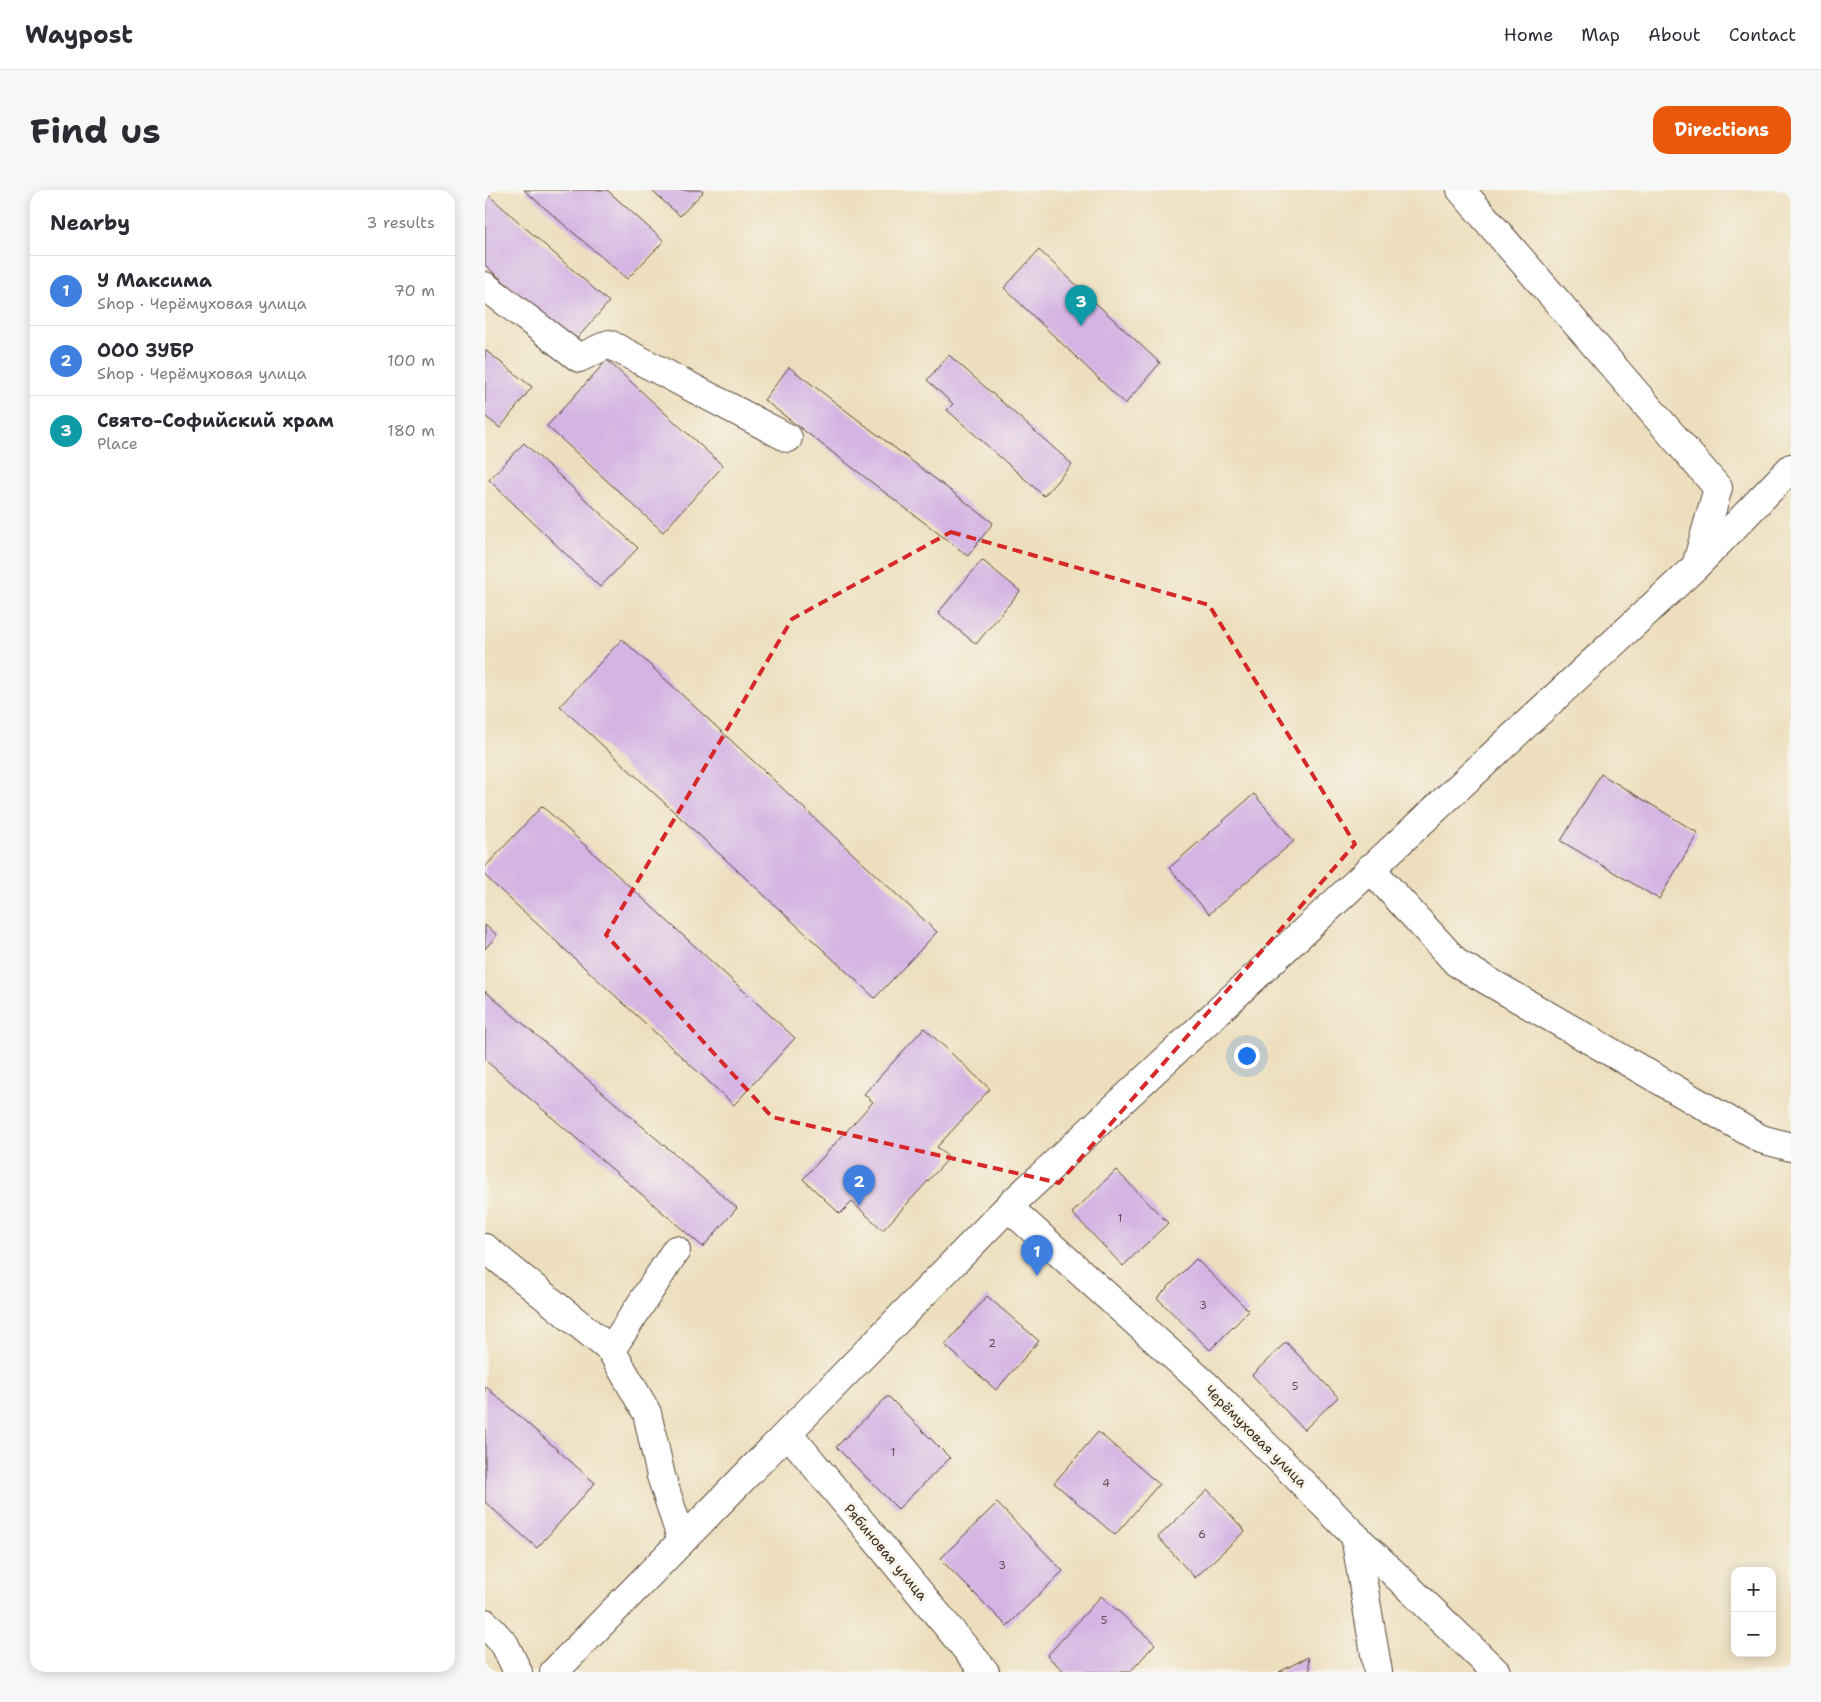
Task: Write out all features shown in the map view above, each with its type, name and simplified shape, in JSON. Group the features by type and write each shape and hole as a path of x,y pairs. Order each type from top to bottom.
{"street":[{"path":"1461,190 1718,488 1697,566"},
{"path":"485,286 579,358 609,344 788,438"},
{"path":"554,1672 1008,1207 1370,868 1697,566 1791,468"},
{"path":"1370,868 1457,963 1761,1139 1791,1147"},
{"name":"Черёмуховая улица","path":"1008,1207 1208,1387 1355,1536 1496,1672"},
{"path":"485,1248 611,1350 647,1412 661,1476 682,1541"},
{"path":"611,1350 676,1250"},
{"name":"Рябиновая улица","path":"787,1433 985,1672"},
{"path":"1355,1536 1378,1672"},
{"path":"485,1623 505,1645 518,1672"}],"highlighted area":[{"path":"951,532 1209,605 1355,844 1059,1183 772,1117 606,935 792,619"}],"building":[{"path":"524,190 607,190 664,241 627,279"},
{"path":"651,190 701,190 703,192 680,216"},
{"path":"485,192 609,302 573,343 485,265"},
{"path":"1039,250 1160,363 1125,404 1004,288"},
{"path":"485,350 532,387 500,428 485,416"},
{"path":"949,355 1072,464 1044,496 947,410 953,404 927,380"},
{"path":"607,360 723,466 663,532 547,426"},
{"path":"789,367 993,523 968,556 764,400"},
{"path":"524,443 638,548 600,587 489,480"},
{"path":"982,560 1020,591 976,644 938,613"},
{"path":"622,639 937,932 875,998 560,706"},
{"path":"1601,774 1698,833 1659,899 1561,841"},
{"path":"1254,794 1294,841 1209,914 1169,868"},
{"path":"542,806 795,1038 734,1105 485,876 485,867"},
{"path":"485,925 497,935 485,949"},
{"path":"485,991 737,1208 703,1247 485,1060"},
{"path":"924,1028 990,1089 937,1147 949,1158 883,1230 852,1202 840,1214 803,1179 873,1102 864,1094"},
{"path":"1116,1170 1168,1223 1123,1266 1072,1213"},
{"path":"1196,1259 1249,1311 1210,1350 1157,1298"},
{"path":"987,1296 1039,1341 996,1390 945,1345"},
{"path":"1286,1342 1338,1397 1304,1430 1252,1375"},
{"path":"485,1386 595,1483 537,1548 485,1502"},
{"path":"888,1396 950,1458 898,1509 836,1447"},
{"path":"1098,1432 1159,1484 1115,1535 1054,1483"},
{"path":"1208,1490 1245,1531 1195,1578 1158,1537"},
{"path":"997,1503 1063,1571 1007,1626 940,1559"},
{"path":"1101,1596 1155,1644 1130,1672 1065,1672 1047,1656"},
{"path":"1308,1657 1310,1672 1279,1672"}],"place":[{"name":"Свято-Софийский храм","path":"1081,326"},
{"name":"ООО ЗУБР","path":"859,1206"},
{"name":"У Максима","path":"1037,1276"}]}
